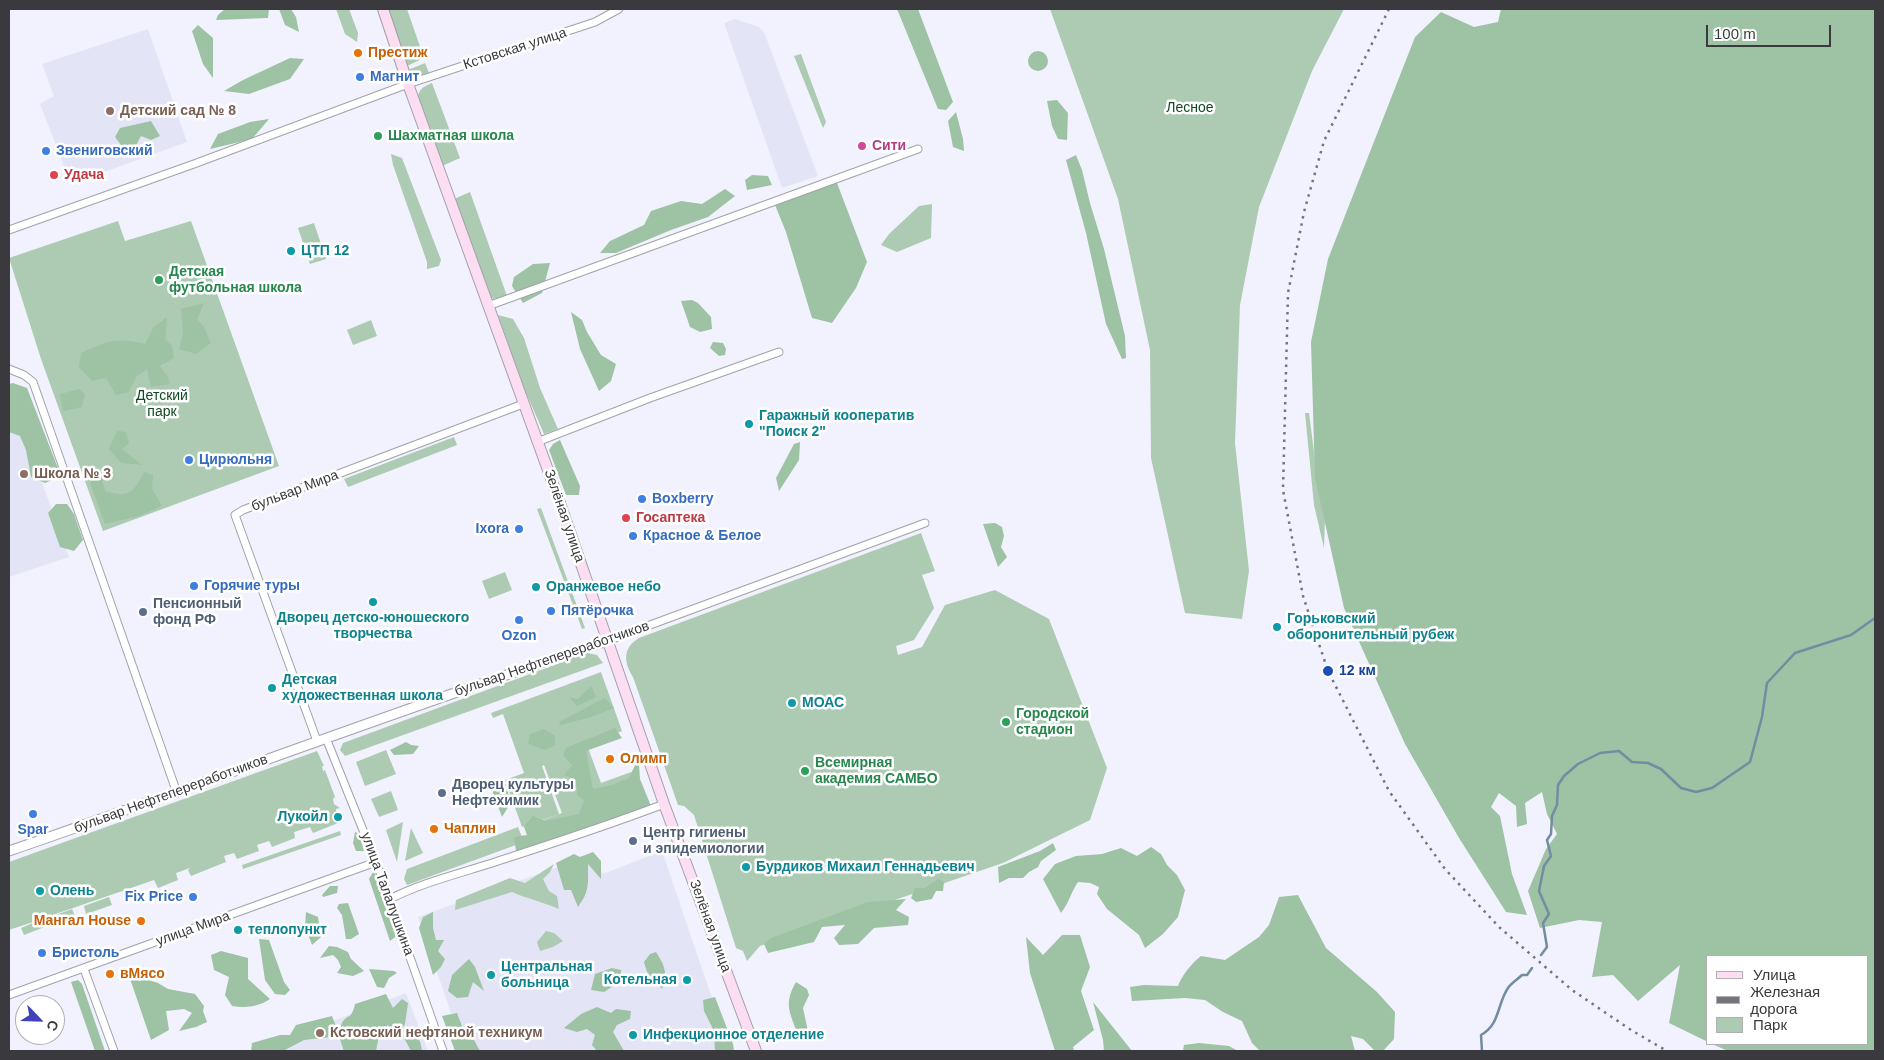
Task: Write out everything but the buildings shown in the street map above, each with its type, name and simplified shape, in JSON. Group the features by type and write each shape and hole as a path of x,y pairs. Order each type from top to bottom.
{"main road":[{"name":"Зелёная улица","path":"383,9 408,84 538,442 664,804 756,1051"}],"street":[{"name":"Кстовская улица","path":"9,230 203,161 408,84 595,22 619,9"},
{"path":"488,306 918,149"},
{"path":"538,442 650,398 779,352"},
{"path":"9,370 24,375 33,382 177,793"},
{"name":"бульвар Мира","path":"317,741 235,515 523,404"},
{"name":"бульвар Нефтепереработчиков","path":"9,851 177,793 317,741 607,641 925,523"},
{"name":"улица Талалушкина","path":"326,738 390,899 443,1051"},
{"path":"390,899 402,893 576,836 664,804"},
{"name":"улица Мира","path":"9,995 376,862"},
{"path":"84,968 114,1051"}],"shaded area":[{"path":"735,19 759,27 764,32 818,176 782,188 724,23"},
{"name":"Детский сад № 8","path":"148,29 187,142 71,184 40,104 54,96 42,64"},
{"name":"Школа № 3","path":"9,391 69,557 9,577"},
{"path":"662,851 730,1051 464,1051 418,917 594,854 603,874"},
{"path":"406,993 428,1051 250,1051 336,1020"}],"green space":[{"path":"225,9 269,9 268,18 216,20 218,15"},
{"path":"279,9 291,9 296,17 299,32 285,25"},
{"path":"336,9 349,9 358,33 357,42 345,34"},
{"path":"388,9 407,9 424,58 407,66"},
{"path":"897,9 918,9 953,102 946,110 938,109"},
{"name":"Лесное","path":"1050,9 1344,9 1312,71 1259,207 1240,305 1235,443 1249,571 1242,619 1185,613 1151,458 1150,350 1118,199"},
{"path":"1501,9 1875,9 1875,1051 1728,1051 1714,1045 1869,1045 1869,955 1706,955 1706,1041 1669,1023 1680,965 1638,1001 1613,975 1592,977 1602,922 1579,920 1540,928 1528,891 1546,849 1557,834 1547,814 1542,792 1525,803 1527,824 1517,827 1516,806 1499,793 1491,807 1500,816 1512,874 1527,915 1506,912 1459,838 1405,744 1344,608 1315,478 1311,342 1328,259 1415,37 1441,12 1474,27 1498,22"},
{"path":"198,25 213,38 213,78 203,64 192,31"},
{"path":"1038,51 1045,54 1048,61 1045,68 1038,71 1031,68 1028,61 1031,54"},
{"path":"801,54 826,122 823,128 794,56"},
{"path":"290,58 304,59 290,79 249,94 224,91 243,80"},
{"path":"425,63 429,73 414,77 410,74 408,70"},
{"path":"432,83 460,158 442,166 418,97 421,89"},
{"path":"1057,100 1068,113 1067,140 1058,139 1052,126 1047,101"},
{"path":"956,112 964,151 953,147 948,121"},
{"path":"269,119 252,139 210,149 218,134 250,122"},
{"path":"151,121 160,136 151,140 141,136 130,157 115,137 120,128"},
{"path":"391,154 402,158 441,260 439,266 427,269 427,262 393,165"},
{"path":"1076,155 1104,249 1125,336 1126,358 1122,359 1106,324 1086,233 1066,160"},
{"path":"752,175 768,176 772,185 747,190 745,180"},
{"path":"837,183 867,262 856,288 832,323 812,318 786,232 775,205"},
{"path":"725,189 735,196 708,217 616,253 600,253 610,241 644,225 651,211 681,201 702,204"},
{"path":"470,192 507,296 493,299 489,295 454,199"},
{"path":"932,204 931,238 897,252 881,245 889,234 919,206"},
{"name":"Детский парк","path":"118,221 125,241 191,221 279,466 103,531 41,359 9,258"},
{"path":"314,223 326,259 310,264 298,228"},
{"path":"550,263 542,293 523,303 512,286 514,277 533,264"},
{"path":"692,300 698,303 711,317 712,329 700,332 690,327 681,301"},
{"path":"204,303 197,319 204,327 211,343 196,354 179,349 183,333 181,309"},
{"path":"571,312 582,320 601,355 616,364 611,381 599,391 580,349"},
{"path":"498,315 513,319 524,338 540,388 558,429 544,434 524,388"},
{"path":"167,317 165,339 172,346 174,358 160,366 168,377 170,384 151,387 147,369 136,377 129,392 116,395 106,378 92,381 79,367 81,353 105,343 127,341 145,344 153,328"},
{"path":"371,320 377,336 353,345 347,330"},
{"path":"713,342 723,343 726,349 725,355 719,356 710,348"},
{"path":"13,383 27,388 61,476 45,483 31,477 26,450 20,436 9,432 9,384"},
{"path":"79,389 85,394 82,407 63,411 60,394"},
{"path":"1305,413 1309,413 1317,475 1325,515 1324,548 1314,505"},
{"path":"117,431 126,432 129,443 122,449 142,465 121,463 109,449"},
{"path":"454,437 457,445 348,487 344,479"},
{"path":"560,440 580,486 579,495 566,495 549,450 553,444"},
{"path":"800,442 799,460 779,491 776,478 794,444"},
{"path":"144,472 153,475 152,489 162,506 139,516 105,524 90,482 101,476 105,491 125,494 137,485"},
{"path":"56,504 67,504 74,514 83,540 74,551 60,547 48,513"},
{"path":"541,508 585,628 582,629 537,509"},
{"path":"995,523 1002,527 1004,536 1001,547 1007,557 998,567 983,524"},
{"name":"Всемирная академия САМБО","path":"921,533 935,571 922,575 934,608 914,640 896,646 898,655 922,647 945,605 995,590 1049,619 1107,768 1090,820 1003,863 760,946 747,961 743,951 736,948 694,815 684,806 678,805 626,661 627,651 633,642 639,638"},
{"path":"505,572 512,590 489,599 482,581"},
{"path":"587,653 597,655 603,663 345,756 340,750 343,743"},
{"path":"601,672 622,731 587,745 601,783 634,771 647,806 532,847 524,827 562,813 544,765 542,766 559,814 522,827 505,780 524,773 503,714 493,718 491,713"},
{"path":"591,686 596,697 577,706 570,698 578,699"},
{"path":"605,698 614,708 591,717 560,725 559,722"},
{"path":"615,728 622,738 586,751 593,789 612,785 629,778 637,761 640,779 651,806 516,851 514,837 527,835 524,826 533,816 545,821 579,814 584,800 577,795 577,787 572,778 564,775 572,765 563,755 566,748"},
{"path":"544,729 555,736 555,745 545,750 528,744 530,734"},
{"path":"406,742 419,746 413,754 394,755 390,750"},
{"path":"386,750 396,774 365,786 356,762"},
{"path":"317,751 324,766 322,766 323,771 325,770 335,797 333,799 334,804 340,808 336,809 338,823 313,833 310,827 294,832 295,838 272,847 269,841 257,845 259,851 237,859 234,853 224,856 226,862 191,876 188,870 190,868 176,873 178,880 158,888 154,880 44,918 47,926 24,935 21,928 42,919 9,930 9,862"},
{"path":"499,782 507,785 510,804 502,817 491,783"},
{"path":"391,791 398,810 379,817 371,799"},
{"path":"403,822 397,862 386,830"},
{"path":"518,827 524,842 407,885 404,879 407,869"},
{"path":"411,828 423,853 405,861"},
{"path":"340,831 341,835 243,869 242,865"},
{"path":"355,832 359,834 364,851 356,851 353,843"},
{"path":"1053,843 1056,850 1041,861 1038,867 1023,878 1009,878 999,883 998,867 1040,851"},
{"path":"1151,847 1161,854 1167,865 1177,875 1185,890 1178,917 1163,934 1145,948 1139,935 1107,909 1097,894 1099,887 1090,883 1078,882 1061,913 1043,879 1055,864 1076,856 1102,854 1121,848 1137,856"},
{"path":"593,852 601,861 601,879 588,864 586,891 578,907 571,890 564,890 556,863 574,854 580,857"},
{"path":"554,864 550,872 543,879 549,891 557,896 559,909 512,892 455,910 456,900 510,878 525,883"},
{"path":"373,872 380,879 389,902 385,908 393,910 399,934 390,941 369,879"},
{"path":"938,879 944,882 943,891 936,891 932,899 916,902 911,898 915,888 925,888"},
{"path":"330,886 338,886 337,893 323,897 322,895"},
{"path":"1298,895 1326,948 1377,992 1395,1012 1394,1039 1383,1051 1375,1051 1363,1039 1351,1036 1355,1051 1260,1051 1252,1043 1242,1021 1223,1012 1205,1000 1185,998 1132,1001 1130,987 1144,985 1178,986 1194,962 1201,956 1225,960 1259,937 1269,925 1279,897"},
{"path":"109,897 112,905 86,914 84,906"},
{"path":"906,899 896,910 909,917 908,925 874,928 858,944 839,945 834,938 845,925 822,927 814,942 768,953 764,944 771,938 868,902"},
{"path":"348,903 359,934 351,939 346,939 342,915 337,908 339,904"},
{"path":"72,909 75,916 56,923 53,916"},
{"path":"306,912 318,917 321,937 312,945 305,926"},
{"path":"433,912 433,928 436,940 444,940 438,951 445,959 441,967 433,975 419,928 423,917"},
{"path":"546,931 554,933 563,941 553,947 540,951 537,942"},
{"path":"1062,935 1080,935 1090,967 1081,991 1094,1030 1073,1047 1074,1051 1055,1051 1030,973 1026,937 1043,955"},
{"path":"259,939 269,940 284,982 290,990 285,995 275,994 265,980"},
{"path":"329,946 348,952 351,959 364,971 353,976 337,973 341,967 333,955 320,958"},
{"path":"221,951 248,958 248,979 270,999 252,1006 232,1006 225,995 229,977 214,970 211,955"},
{"path":"656,952 665,970 662,989 647,972 644,962 650,954"},
{"path":"469,959 475,967 484,991 473,982 468,997 457,998 448,991 452,975"},
{"path":"612,968 621,970 621,981 604,992 591,990 595,974"},
{"path":"369,969 394,971 397,973 389,978 384,988 377,987"},
{"path":"127,970 132,975 158,983 168,989 195,994 204,1006 203,1011 207,1022 179,1031 192,1013 184,1009 166,1011 169,1030 151,1040"},
{"path":"78,980 82,984 105,1051 95,1051 71,982"},
{"path":"796,982 807,989 809,995 803,1008 809,1036 797,1032 790,1012 790,996"},
{"path":"386,994 393,1008 402,999 408,1003 405,1024 397,1037 388,1025 379,1036 376,1051 344,1051 340,1030 344,1020 351,1015 355,1004"},
{"path":"715,997 734,1051 715,1051 714,1031 704,1011 703,1000"},
{"path":"1093,1002 1132,1051 1104,1051"},
{"path":"597,1007 611,1013 616,1009 631,1011 630,1019 617,1025 613,1032 624,1051 597,1051 592,1045 595,1035 587,1029 577,1032 564,1028 581,1014"},
{"path":"457,1013 467,1039 474,1040 480,1051 455,1051 442,1016"},
{"path":"332,1016 338,1031 331,1037 304,1040 283,1051 251,1051 252,1043 280,1035 290,1035 296,1025"},
{"path":"406,1030 420,1041 422,1051 411,1051 404,1038"},
{"path":"1199,1043 1229,1046 1238,1051 1183,1051 1184,1045"}],"waterway":[{"path":"1541,955 1547,947 1543,923 1549,914 1539,891 1544,866 1551,856 1547,840 1551,834 1552,816 1557,805 1558,785 1564,776 1578,764 1600,753 1619,751 1632,762 1648,763 1661,769 1681,788 1696,792 1712,788 1750,762 1762,717 1767,683 1795,653 1851,635 1875,618"},
{"path":"1482,1051 1481,1035 1492,1026 1504,994 1513,983 1522,975 1527,975 1532,968"}],"railway":[{"path":"1389,9 1324,141 1304,212 1288,293 1283,490 1303,596 1328,671 1389,791 1445,869 1499,927 1572,990 1631,1030 1667,1051"}],"place":[{"name":"Престиж","path":"358,53"},
{"name":"Магнит","path":"360,77"},
{"name":"Детский сад № 8","path":"110,111"},
{"name":"Шахматная школа","path":"378,136"},
{"name":"Сити","path":"862,146"},
{"name":"Звениговский","path":"46,151"},
{"name":"Удача","path":"54,175"},
{"name":"ЦТП 12","path":"291,251"},
{"name":"Детская футбольная школа","path":"159,280"},
{"name":"Гаражный кооператив \"Поиск 2\"","path":"749,424"},
{"name":"Цирюльня","path":"189,460"},
{"name":"Школа № 3","path":"24,474"},
{"name":"Boxberry","path":"642,499"},
{"name":"Госаптека","path":"626,518"},
{"name":"Ixora","path":"519,529"},
{"name":"Красное & Белое","path":"633,536"},
{"name":"Горячие туры","path":"194,586"},
{"name":"Оранжевое небо","path":"536,587"},
{"name":"Дворец детско-юношеского творчества","path":"373,602"},
{"name":"Пятёрочка","path":"551,611"},
{"name":"Пенсионный фонд РФ","path":"143,612"},
{"name":"Ozon","path":"519,620"},
{"name":"Горьковский оборонительный рубеж","path":"1277,627"},
{"name":"12 км","path":"1328,671"},
{"name":"Детская художественная школа","path":"272,688"},
{"name":"МОАС","path":"792,703"},
{"name":"Городской стадион","path":"1006,722"},
{"name":"Олимп","path":"610,759"},
{"name":"Всемирная академия САМБО","path":"805,771"},
{"name":"Дворец культуры Нефтехимик","path":"442,793"},
{"name":"Spar","path":"33,814"},
{"name":"Лукойл","path":"338,817"},
{"name":"Чаплин","path":"434,829"},
{"name":"Центр гигиены и эпидемиологии","path":"633,841"},
{"name":"Бурдиков Михаил Геннадьевич","path":"746,867"},
{"name":"Олень","path":"40,891"},
{"name":"Fix Price","path":"193,897"},
{"name":"Мангал House","path":"141,921"},
{"name":"теплопункт","path":"238,930"},
{"name":"Бристоль","path":"42,953"},
{"name":"вМясо","path":"110,974"},
{"name":"Центральная больница","path":"491,975"},
{"name":"Котельная","path":"687,980"},
{"name":"Кстовский нефтяной техникум","path":"320,1033"},
{"name":"Инфекционное отделение","path":"633,1035"}]}
